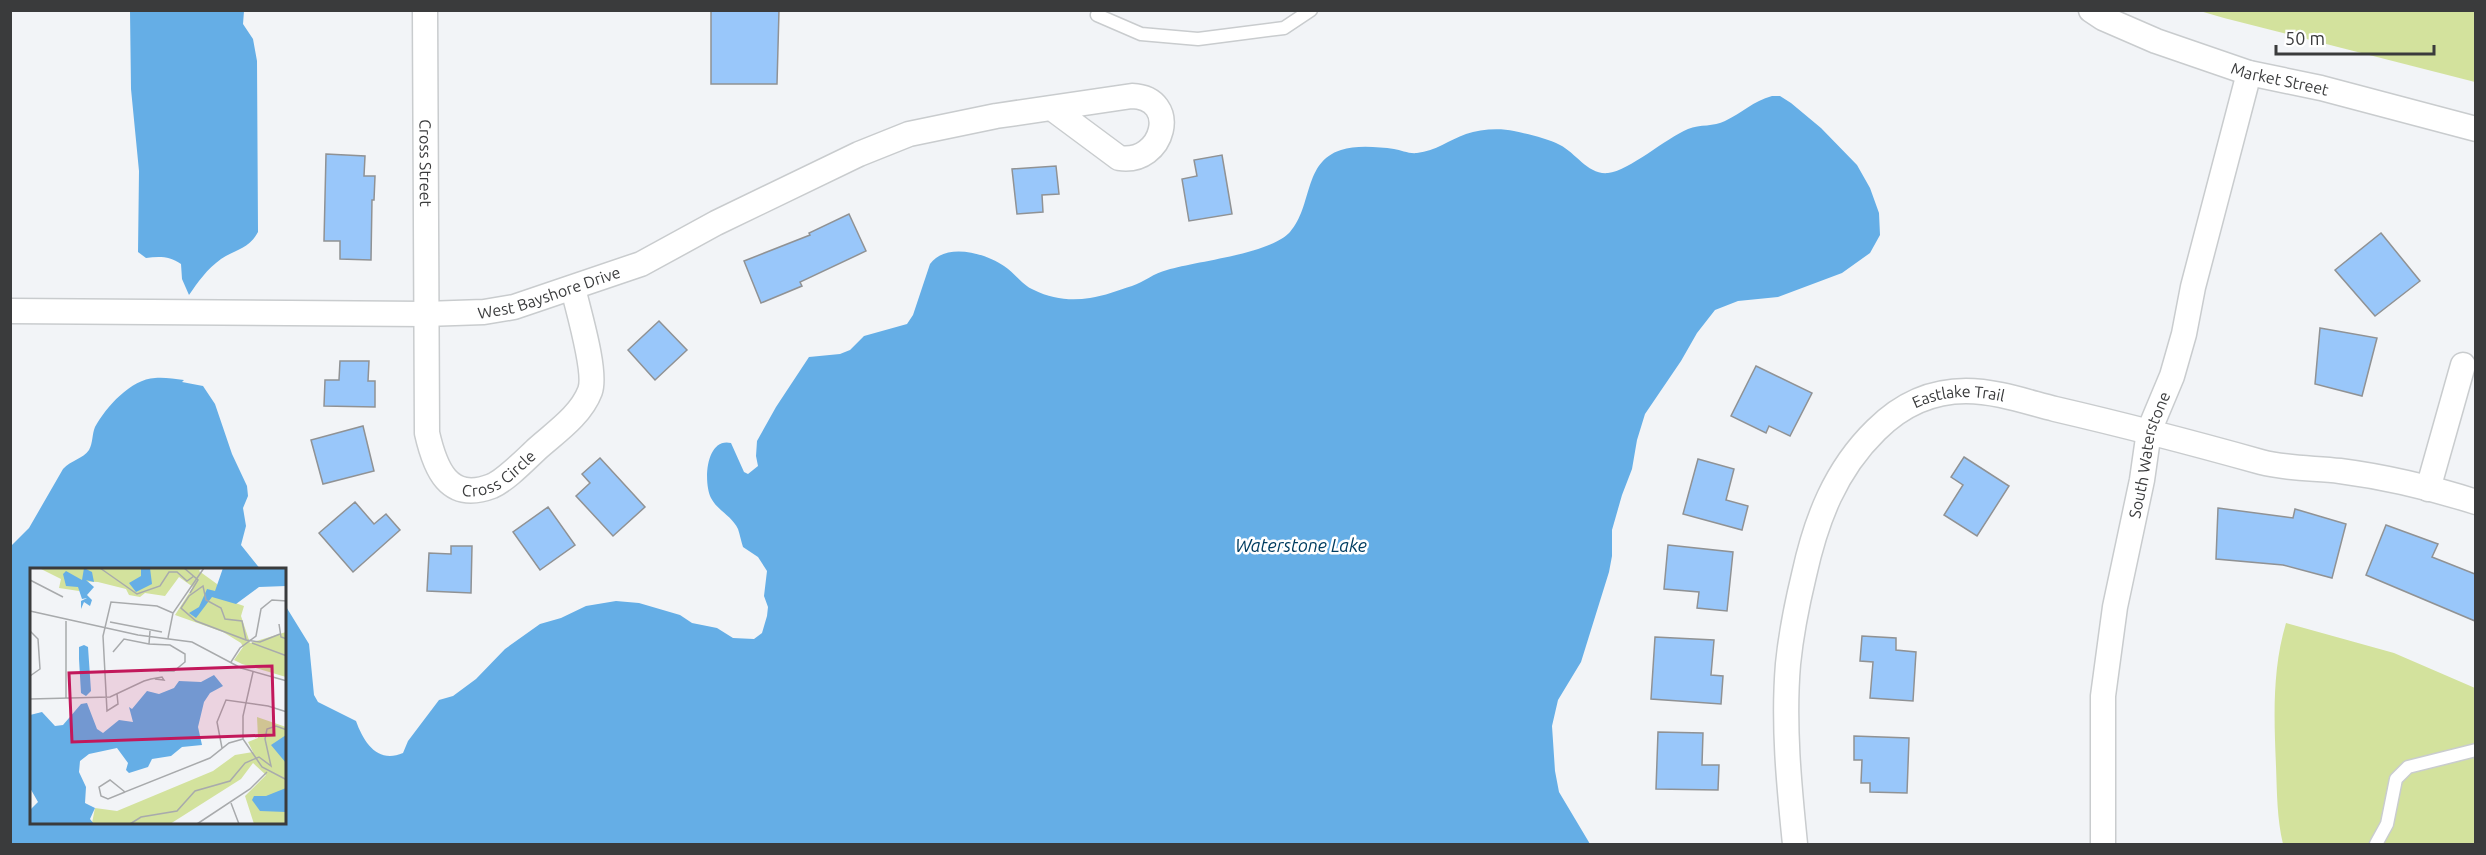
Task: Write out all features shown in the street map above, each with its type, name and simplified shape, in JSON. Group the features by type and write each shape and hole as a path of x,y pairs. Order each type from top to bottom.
{"street":[{"name":"Cross Street","path":"424,10 425,314"},
{"name":"Market Street","path":"2091,10 2103,18 2156,41 2249,73 2321,88 2475,129"},
{"name":"South Waterstone","path":"2103,844 2103,696 2107,656 2142,480 2149,431 2172,376 2184,334 2204,243 2249,73"},
{"name":"West Bayshore Drive","path":"10,311 425,314 484,312 514,307 641,264 716,223 859,154 909,134 996,116 1053,110"},
{"name":"Cross Circle","path":"425,314 427,433 434,462 448,484 467,491 493,486 557,431 582,406 591,389 588,352 573,288"},
{"path":"2428,489 2463,365"},
{"name":"Eastlake Trail","path":"1795,844 1788,760 1786,706 1788,663 1796,613 1813,539 1828,494 1846,465 1866,439 1889,417 1910,403 1952,392 1984,392 2149,431 2265,463 2380,478 2475,502"}],"lane":[{"path":"1097,15 1140,34 1198,39 1284,28 1311,10"},
{"path":"2376,844 2387,824 2396,779 2408,767 2475,750"}],"green space":[{"path":"2200,11 2475,11 2475,82 2224,18"},
{"path":"2286,623 2394,653 2475,688 2475,844 2283,844 2278,806 2275,712 2278,658"}],"water":[{"path":"130,11 244,11 243,24 253,39 257,61 258,232 251,242 211,267 189,295 182,279 181,264 164,257 146,258 138,252 139,171 131,89"},
{"name":"Waterstone Lake","path":"1772,96 1780,96 1791,103 1821,128 1857,165 1870,188 1879,213 1880,235 1870,253 1842,273 1778,297 1738,301 1715,310 1697,333 1645,414 1637,440 1632,469 1612,530 1612,556 1609,572 1581,662 1558,700 1552,726 1559,792 1590,844 11,844 11,546 29,528 63,469 89,450 95,427 112,403 137,383 158,378 184,380 182,382 203,386 215,404 232,454 247,486 248,496 243,508 246,526 241,545 259,568 30,568 30,825 286,825 286,607 309,644 314,695 318,702 356,721 368,744 379,754 386,756 403,753 408,741 439,700 453,696 476,679 505,649 540,624 561,618 586,606 616,601 639,603 680,615 692,623 717,628 733,638 754,639 762,633 768,607 764,596 767,571 758,557 743,547 735,524 711,498 707,472 712,454 716,447 723,443 731,443 744,472 748,474 758,466 757,441 809,357 840,354 850,350 864,336 907,324 913,315 930,264 937,257 955,252 976,254 996,261 1030,288 1041,293 1069,299 1095,297 1132,286 1162,271 1232,256 1280,240 1297,222 1314,174 1320,164 1341,150 1353,147 1374,147 1417,153 1430,150 1472,132 1503,130 1543,138 1566,149 1594,171 1608,173 1637,161 1679,133 1697,126 1721,123"}],"building":[{"path":"711,10 779,10 777,84 711,84"},
{"path":"326,154 365,156 364,176 375,176 374,200 372,200 371,260 340,259 340,241 324,241"},
{"path":"1222,155 1232,214 1189,221 1182,179 1197,176 1194,160"},
{"path":"1056,166 1059,194 1042,195 1043,212 1017,214 1012,169"},
{"path":"849,214 866,251 800,282 802,286 761,303 744,261 810,235 809,233"},
{"path":"2381,233 2420,281 2375,316 2335,270"},
{"path":"659,321 687,350 655,380 628,350"},
{"path":"2320,328 2377,338 2362,396 2315,384"},
{"path":"340,361 369,361 368,381 375,381 375,407 324,406 325,380 339,380"},
{"path":"1756,366 1812,393 1790,436 1769,426 1766,433 1731,416"},
{"path":"363,426 374,471 323,484 311,440"},
{"path":"1964,457 2009,486 1977,536 1944,515 1963,485 1951,477"},
{"path":"600,458 645,507 613,536 576,496 590,483 582,474"},
{"path":"1698,459 1734,469 1726,500 1748,506 1742,530 1683,514"},
{"path":"355,502 374,524 386,514 400,530 353,572 319,533"},
{"path":"548,507 575,545 540,570 513,532"},
{"path":"2218,508 2293,518 2295,509 2346,524 2332,578 2283,565 2216,559"},
{"path":"2386,525 2438,544 2432,557 2475,574 2475,621 2366,575"},
{"path":"1668,545 1733,552 1727,611 1697,608 1699,592 1664,589"},
{"path":"451,546 472,546 471,593 427,591 429,553 451,554"},
{"path":"1862,636 1896,638 1896,650 1916,652 1913,701 1870,698 1873,662 1860,661"},
{"path":"1655,637 1714,640 1711,675 1723,676 1721,704 1651,699"},
{"path":"1658,732 1703,733 1702,765 1719,765 1718,790 1656,789"},
{"path":"1854,736 1909,738 1907,793 1870,792 1870,783 1861,783 1862,760 1854,760"}]}
